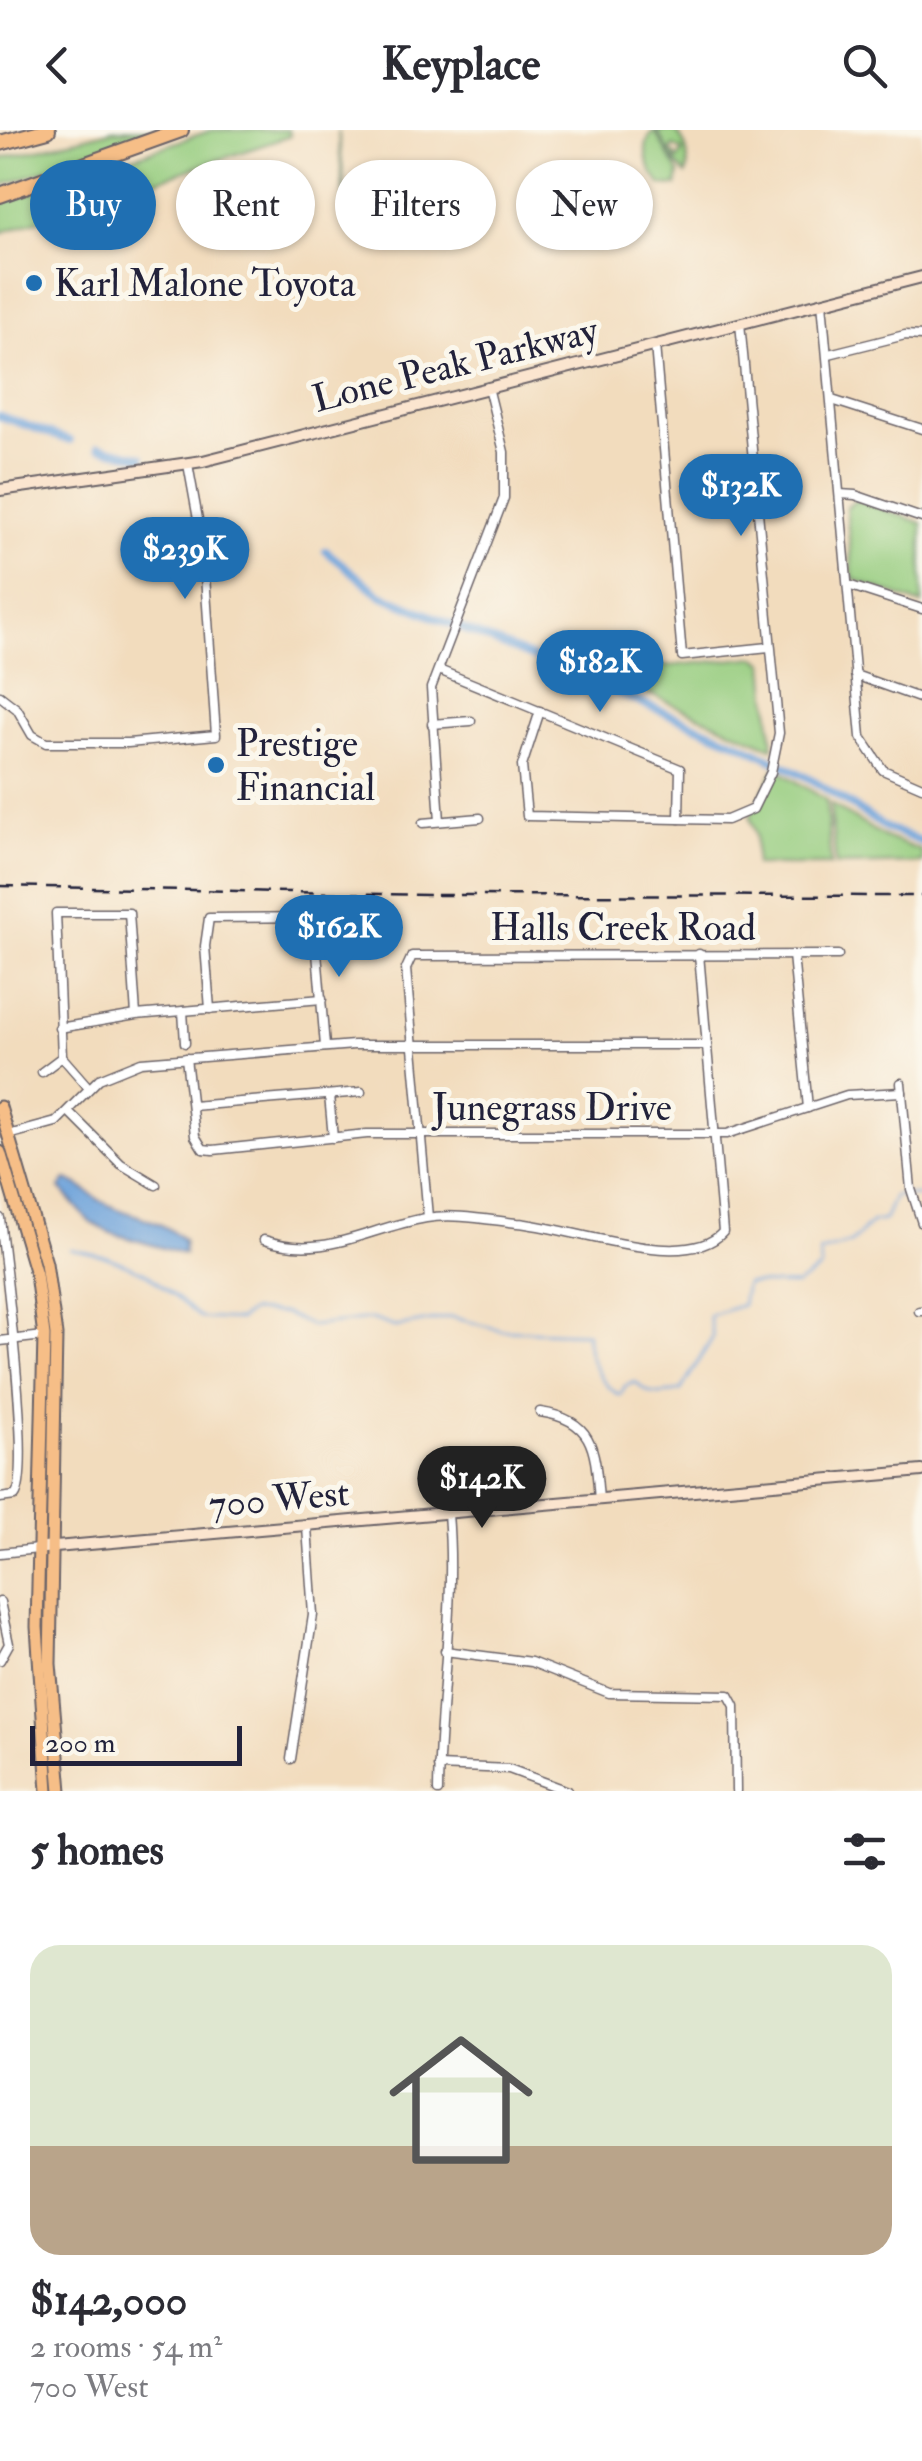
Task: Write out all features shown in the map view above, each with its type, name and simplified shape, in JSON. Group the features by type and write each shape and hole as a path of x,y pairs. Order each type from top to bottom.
{"highway":[{"path":"0,142 48,130"},
{"path":"1,194 181,130"}],"main road":[{"name":"Lone Peak Parkway","path":"0,490 188,464 922,278"},
{"path":"0,1107 4,1133 46,1263 56,1334 39,1677 48,1791"},
{"path":"0,1152 32,1259 44,1336 45,1548 61,1791"},
{"name":"700 West","path":"45,1548 922,1472"}],"street":[{"path":"822,302 861,737 870,755 892,775 922,787"},
{"path":"540,710 522,766 526,816 727,820 752,809 774,760 779,733 740,323"},
{"path":"828,354 906,334 922,336"},
{"path":"654,344 682,656 769,647"},
{"path":"440,821 429,701 504,498 504,452 488,387"},
{"path":"832,400 922,429"},
{"path":"0,696 11,702 32,735 46,743 128,743 216,735 202,547 188,464"},
{"path":"840,494 856,495 922,518"},
{"path":"848,585 922,609"},
{"path":"439,670 680,769 679,819"},
{"path":"855,676 922,698"},
{"path":"432,724 470,722"},
{"path":"423,823 480,818"},
{"path":"89,1088 62,1057 56,913 130,914 136,1016"},
{"path":"210,1009 206,946 209,918 314,917 325,1046"},
{"path":"264,1240 294,1248 323,1248 428,1218 533,1224 641,1247 705,1245 723,1232 699,954"},
{"path":"793,954 808,1108"},
{"name":"Halls Creek Road","path":"413,1045 406,966 410,958 838,954"},
{"path":"59,1028 136,1016 322,999"},
{"path":"183,1011 185,1043"},
{"path":"413,1045 428,1218"},
{"path":"4,1133 42,1128 69,1112 89,1088 122,1066 325,1046 706,1045"},
{"path":"42,1072 62,1057"},
{"path":"186,1058 192,1106 361,1092"},
{"name":"Junegrass Drive","path":"192,1106 198,1144 213,1150 420,1134 714,1134 746,1131 854,1093 902,1088 910,1189 922,1223"},
{"path":"329,1095 333,1138"},
{"path":"69,1112 121,1164 156,1185"},
{"path":"0,1218 20,1438 18,1493 0,1498"},
{"path":"0,1341 44,1336"},
{"path":"540,1412 564,1417 585,1433 595,1456 599,1500"},
{"path":"438,1791 445,1652 453,1590 448,1514"},
{"path":"291,1760 313,1615 307,1527"},
{"name":"700 West","path":"0,1553 45,1548"},
{"path":"0,1602 9,1644 0,1660"},
{"path":"445,1652 531,1662 609,1694 723,1692 731,1696 735,1706 736,1791"},
{"path":"438,1766 500,1767 568,1791"}],"green space":[{"path":"114,130 160,130 74,160 30,160 30,176 0,186 0,159"},
{"path":"212,130 288,130 290,136 218,160 176,160 176,174 156,181 156,160 125,160"},
{"path":"654,130 679,174 677,186 661,185 653,173 653,160 648,160 646,151"},
{"path":"657,130 675,130 683,141 688,163 686,175 675,163 683,151 673,146 673,161"},
{"path":"30,193 30,223 0,233 0,203"},
{"path":"856,500 922,523 922,605 853,579 846,508"},
{"path":"757,657 765,663 773,748 640,690 638,669"},
{"path":"775,768 826,800 831,865 755,865 756,835 750,817"},
{"path":"830,804 885,837 922,851 922,863 836,865"}],"water":[{"path":"66,1180 101,1201 174,1232 183,1240 184,1254 111,1233 90,1222 60,1188"}],"waterway":[{"path":"0,416 70,441"},
{"path":"99,447 142,457"},
{"path":"326,551 381,595 741,744 809,778 886,828 922,842"},
{"path":"70,1249 107,1257 146,1273 201,1318 239,1320 251,1311 284,1313 311,1326 372,1319 395,1327 451,1317 501,1330 587,1333 596,1368 613,1391 620,1395 625,1386 635,1382 651,1393 662,1394 681,1390 713,1337 709,1316 742,1305 746,1283 797,1285 821,1268 820,1252 851,1243 872,1222 884,1220 894,1196 922,1195"}],"railway":[{"path":"0,886 428,895 922,896"}],"place":[{"name":"Karl Malone Toyota","path":"34,283"},
{"name":"Prestige Financial","path":"216,765"}]}
